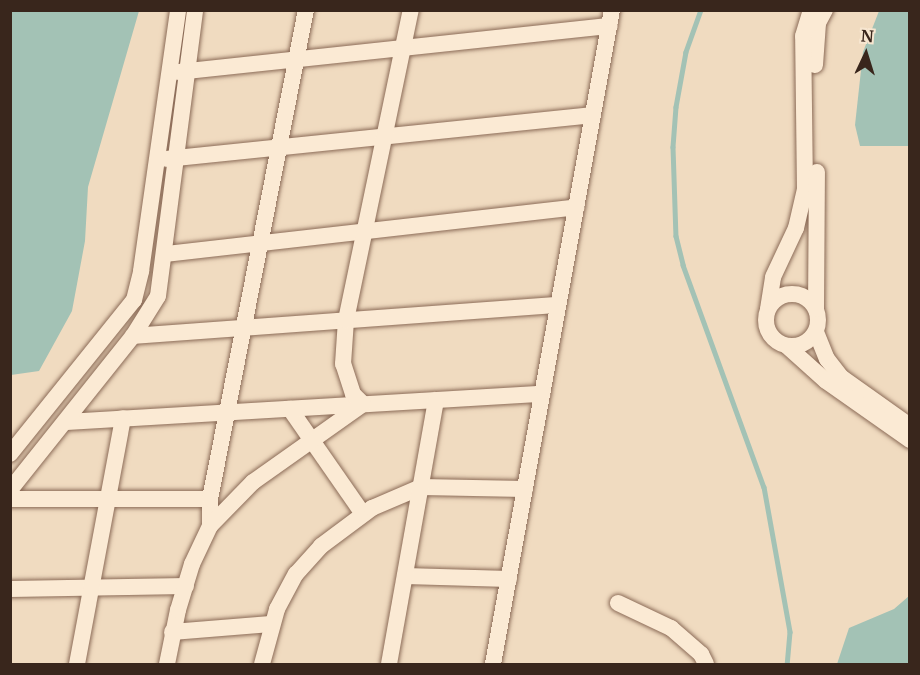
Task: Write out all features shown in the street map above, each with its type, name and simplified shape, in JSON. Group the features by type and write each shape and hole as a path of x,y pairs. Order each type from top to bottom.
{"street":[{"path":"10,454 134,300 178,10"},
{"path":"10,490 133,336 158,296 166,254 195,10"},
{"path":"167,664 172,632 186,586 210,526 210,499 306,10"},
{"path":"363,404 353,394 343,364 346,320 411,10"},
{"path":"811,10 803,36 805,190 796,228 773,277 768,309 769,332 826,381 909,440"},
{"path":"825,10 818,23 815,46 816,332 827,359 841,376 909,426"},
{"path":"169,72 404,48 611,18 493,664"},
{"path":"157,160 593,115"},
{"path":"166,254 576,207"},
{"path":"768,309 776,300 792,294 808,300 816,309"},
{"path":"133,336 558,305"},
{"path":"787,346 804,344 816,332"},
{"path":"66,422 542,394"},
{"path":"389,664 436,400"},
{"path":"210,526 253,482 363,404"},
{"path":"290,409 363,514"},
{"path":"77,664 123,418"},
{"path":"262,664 271,624 285,592 307,560 363,514 421,487 525,489"},
{"path":"10,499 210,499"},
{"path":"405,576 508,579"},
{"path":"10,589 186,586"},
{"path":"618,603 671,628 701,654 706,664"},
{"path":"172,632 271,624"}],"shaded area":[{"path":"10,11 139,11 88,187 85,241 72,311 39,371 11,375"},
{"path":"879,11 909,11 909,146 860,146 855,125 863,52"},
{"path":"909,596 909,664 837,664 849,628 894,609"}],"waterway":[{"path":"701,10 686,52 676,107 673,147 676,236 683,265 764,487 790,632 787,664"}]}
